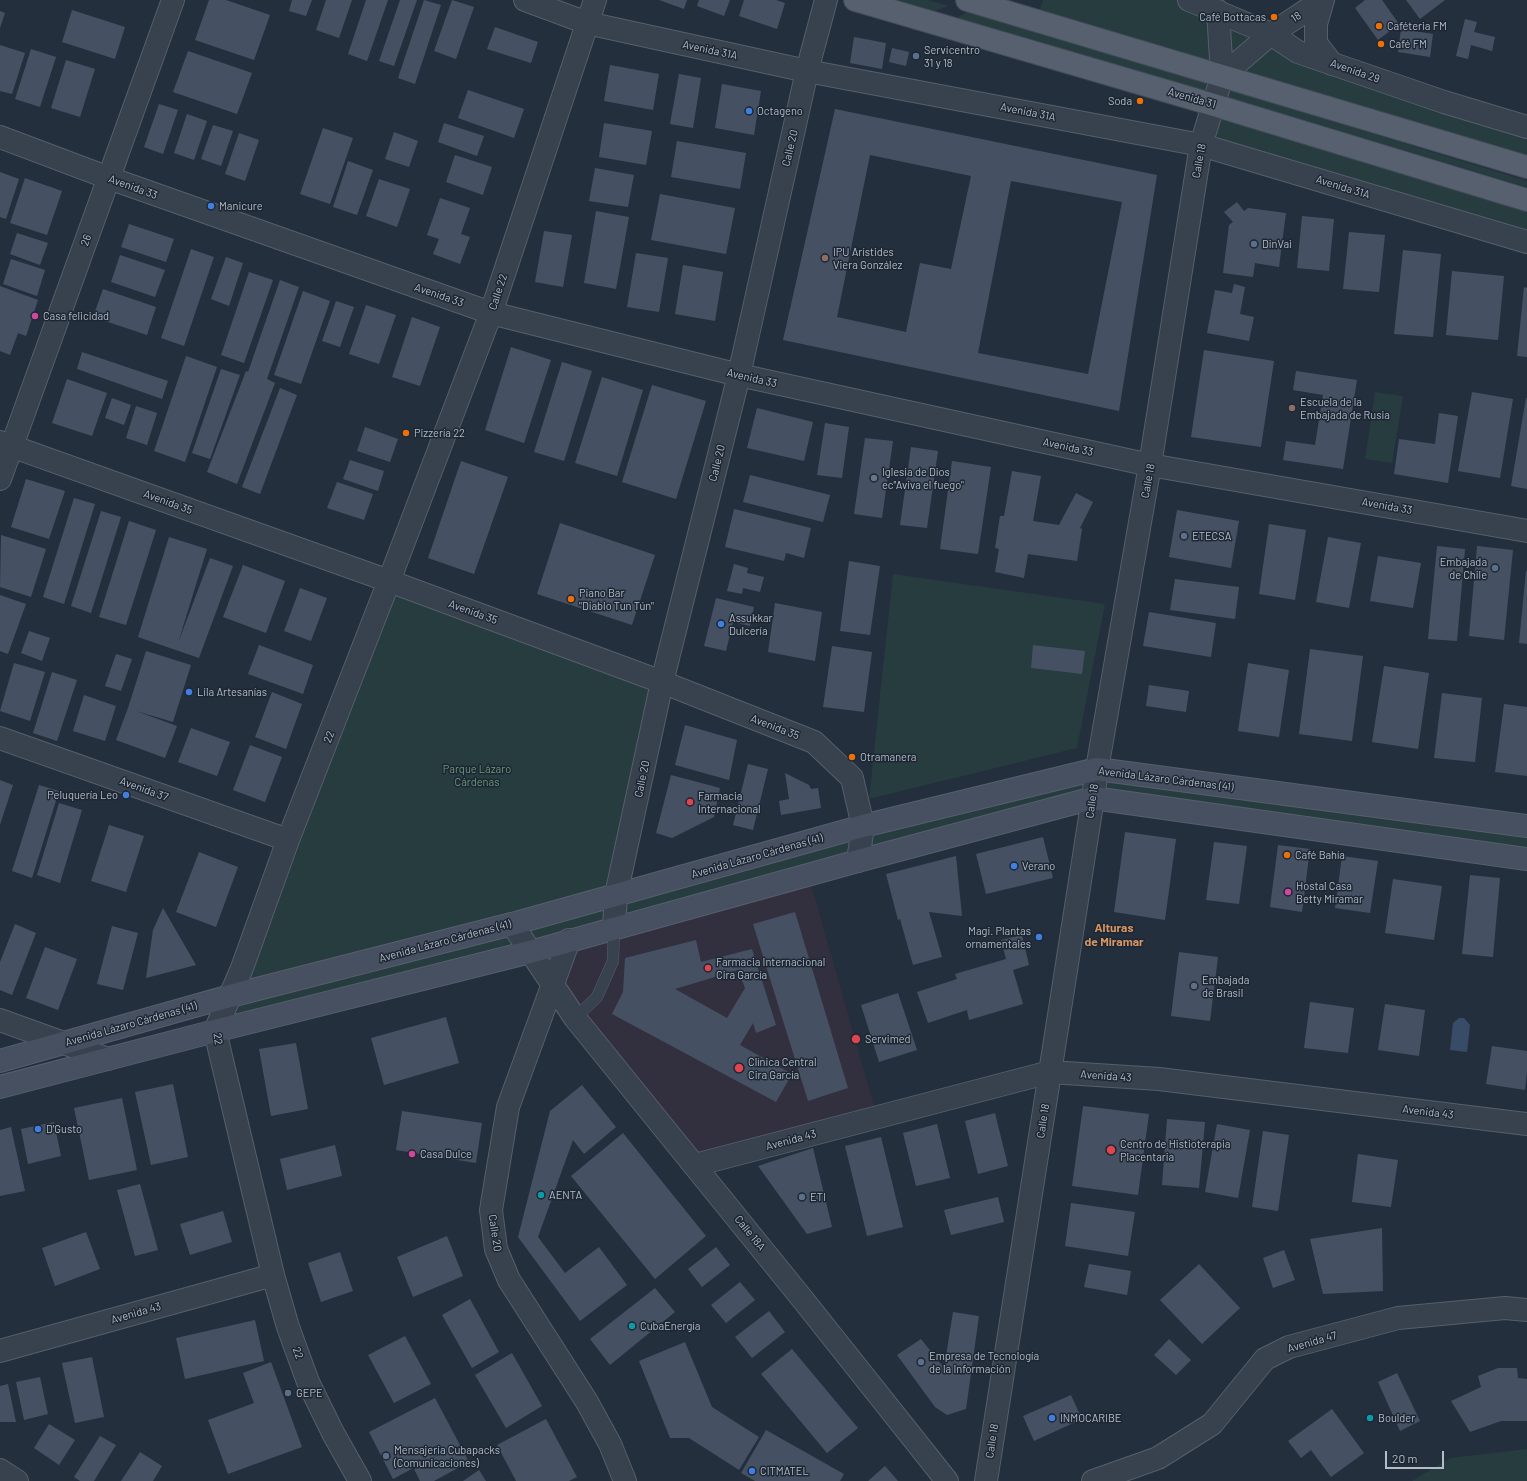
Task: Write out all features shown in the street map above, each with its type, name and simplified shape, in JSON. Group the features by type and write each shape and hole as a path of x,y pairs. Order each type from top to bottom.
{"main road":[{"name":"Avenida 31","path":"855,0 1214,105 1527,200"},
{"path":"1023,0 1036,21"},
{"path":"922,19 941,17 972,1 1527,167"},
{"name":"Avenida Lázaro Cárdenas (41)","path":"0,1061 230,996 512,924 863,826 1097,769 1527,826"},
{"path":"0,1087 530,952 569,940 1093,798 1527,859"}],"street":[{"name":"26","path":"0,479 6,444 109,178 173,0"},
{"name":"Avenida 31A","path":"525,0 587,23 807,71 1202,144 1527,242"},
{"name":"Calle 22","path":"389,581 491,313 595,0"},
{"name":"Calle 20","path":"614,928 616,895 662,682 739,375 807,71 826,0"},
{"name":"Avenida 29","path":"1189,0 1271,34 1298,52 1444,102 1527,127"},
{"name":"18","path":"1271,34 1322,0"},
{"path":"1322,0 1316,24 1316,43 1332,64"},
{"name":"Calle 18","path":"986,1481 1097,769 1150,465 1202,144 1222,76 1218,11"},
{"path":"1222,76 1271,34"},
{"name":"Avenida 33","path":"0,137 109,178 491,313 739,375 1150,465 1527,531"},
{"name":"Avenida 35","path":"6,444 389,581 662,682 814,742 852,778 863,826 858,861"},
{"name":"22","path":"360,1481 308,1382 288,1326 273,1275 216,1031 242,968 288,840 389,581"},
{"name":"Avenida 37","path":"0,738 288,840"},
{"path":"512,924 552,985"},
{"name":"Calle 20","path":"569,940 508,1107 491,1210 496,1249 509,1280 587,1402 610,1444 625,1481"},
{"name":"Calle 18A","path":"552,985 575,1018 695,1165 947,1481"},
{"path":"0,1020 108,1059"},
{"name":"Avenida 43","path":"695,1165 1050,1072 1159,1079 1527,1124"},
{"name":"Avenida 43","path":"0,1352 273,1275"},
{"name":"Avenida 47","path":"1093,1481 1158,1458 1212,1424 1265,1359 1289,1347 1398,1318 1505,1308 1527,1310"},
{"path":"0,1470 17,1481"}],"lane":[{"path":"575,1018 597,997 613,961 614,928"}],"shaded area":[{"name":"Clínica Central Cira García","path":"808,874 877,1117 695,1165 552,985 569,940"}],"green space":[{"path":"898,0 927,0 949,6 934,11"},
{"path":"1043,0 1189,0 1527,127 1527,167 1036,21"},
{"path":"967,12 1213,85 1210,92 957,18"},
{"path":"1227,89 1527,181 1527,187 1225,96"},
{"path":"1217,117 1527,211 1527,233 1211,137"},
{"path":"1375,392 1403,396 1392,463 1365,459"},
{"path":"893,574 1105,604 1077,748 869,799"},
{"name":"Parque Lázaro Cárdenas","path":"389,581 662,682 616,895 1097,769 1527,826 1527,858 1093,799 216,1038"},
{"path":"1527,1449 1527,1481 1412,1481 1450,1458"}],"water":[{"path":"1459,1018 1464,1018 1470,1025 1467,1052 1450,1050 1453,1023"}],"building":[{"path":"209,0 226,0 270,15 254,60 195,40"},
{"path":"292,0 312,0 306,16 289,11"},
{"path":"326,0 352,0 339,38 316,30"},
{"path":"366,0 388,0 367,61 348,54"},
{"path":"400,0 417,0 394,66 379,61"},
{"path":"424,0 441,5 415,84 398,78"},
{"path":"452,0 474,7 456,59 434,51"},
{"path":"659,0 687,0 684,9"},
{"path":"699,0 730,0 724,16 697,6"},
{"path":"744,0 776,0 785,3 777,29 739,16"},
{"path":"1365,0 1382,0 1399,24 1378,40 1355,8"},
{"path":"1406,0 1445,0 1420,19"},
{"path":"72,10 125,27 115,59 62,42"},
{"path":"0,11 5,13 0,28"},
{"path":"1465,19 1477,22 1474,32 1495,37 1492,51 1471,45 1468,59 1456,56"},
{"path":"495,27 538,42 531,63 487,49"},
{"path":"1401,29 1433,34 1430,57 1398,52"},
{"path":"854,37 886,43 882,69 850,63"},
{"path":"0,45 25,53 12,94 0,91"},
{"path":"892,48 909,52 906,66 889,62"},
{"path":"31,49 56,57 40,107 15,99"},
{"path":"188,51 252,73 237,114 173,92"},
{"path":"66,60 95,69 80,117 51,108"},
{"path":"610,65 659,74 653,110 604,101"},
{"path":"679,74 701,78 693,128 670,124"},
{"path":"722,84 761,91 754,135 715,128"},
{"path":"468,90 524,109 514,138 458,118"},
{"path":"159,104 178,110 163,154 144,147"},
{"name":"IPU Arístides Viera González","path":"835,109 1157,175 1119,411 783,340","holes":["870,155 971,176 951,269 920,263 906,332 837,317","1011,181 1122,202 1088,374 978,353"]},
{"path":"187,114 207,121 194,160 174,153"},
{"path":"444,123 484,136 477,156 438,142"},
{"path":"604,123 652,131 646,165 599,157"},
{"path":"213,125 233,131 221,166 201,159"},
{"path":"323,128 353,138 330,204 300,194"},
{"path":"394,132 418,141 409,167 385,159"},
{"path":"239,133 259,140 245,181 225,174"},
{"path":"677,141 746,153 740,189 671,177"},
{"path":"455,155 492,167 483,195 446,182"},
{"path":"348,161 373,170 357,215 333,207"},
{"path":"595,168 634,175 628,207 589,201"},
{"path":"0,172 19,179 6,219 0,217"},
{"path":"25,178 62,191 47,235 10,223"},
{"path":"379,179 410,189 397,227 366,216"},
{"path":"660,194 735,208 726,254 651,240"},
{"path":"440,198 470,208 461,234 470,237 460,264 433,254 439,239 427,235"},
{"name":"DinVai","path":"1237,202 1244,211 1248,208 1286,213 1279,267 1255,263 1253,277 1223,273 1229,225 1233,222 1224,212"},
{"path":"596,211 629,217 616,289 584,283"},
{"path":"1302,216 1334,219 1329,271 1297,268"},
{"path":"129,224 174,239 166,262 121,247"},
{"path":"544,231 572,235 563,287 535,282"},
{"path":"1349,232 1385,235 1379,292 1343,289"},
{"path":"17,233 48,243 40,265 10,254"},
{"path":"191,249 214,257 184,346 161,338"},
{"path":"1403,250 1441,254 1433,337 1394,334"},
{"path":"636,253 668,258 659,312 627,307"},
{"path":"120,255 165,270 155,297 111,282"},
{"path":"226,257 243,263 229,306 211,299"},
{"path":"11,259 45,270 37,296 3,284"},
{"path":"683,265 723,272 715,321 675,314"},
{"path":"1452,271 1504,276 1498,340 1446,335"},
{"path":"249,272 273,280 244,363 221,355"},
{"path":"280,280 299,287 267,379 275,383 237,484 207,472 246,371 248,372"},
{"path":"1234,284 1245,287 1240,314 1254,317 1249,341 1207,333 1215,290 1232,293"},
{"path":"0,286 38,300 26,336 18,333 10,355 0,351"},
{"path":"1524,287 1527,288 1527,357 1517,356"},
{"path":"103,289 156,307 147,335 93,317"},
{"path":"303,291 330,301 301,384 274,375"},
{"path":"336,301 354,307 340,347 322,341"},
{"path":"366,305 396,315 379,364 349,354"},
{"path":"412,317 440,327 420,386 392,377"},
{"path":"511,347 551,360 524,443 485,430"},
{"path":"1204,350 1274,361 1261,447 1191,437"},
{"path":"82,352 168,381 162,399 77,369"},
{"path":"186,356 217,367 185,462 154,451"},
{"path":"562,362 592,371 564,461 534,452"},
{"path":"221,369 240,375 210,459 192,453"},
{"path":"1296,371 1357,380 1343,469 1283,460 1286,441 1315,445 1323,395 1293,390"},
{"path":"602,377 643,390 617,476 575,463"},
{"path":"67,379 107,393 92,436 52,423"},
{"path":"652,385 706,401 676,499 622,482"},
{"path":"280,388 297,395 260,494 242,487"},
{"path":"1472,392 1513,399 1500,478 1458,471"},
{"path":"112,398 131,405 124,425 105,418"},
{"path":"1527,398 1527,489 1511,486"},
{"path":"136,406 157,413 147,445 126,438"},
{"path":"757,408 813,422 804,461 747,448"},
{"path":"1439,413 1458,416 1448,483 1394,474 1399,439 1435,444"},
{"path":"825,423 849,427 842,478 817,475"},
{"path":"365,427 398,439 390,462 357,451"},
{"name":"Iglesia de Dios ec\"Aviva el fuego\"","path":"865,438 893,441 882,518 854,514"},
{"path":"911,447 938,451 927,528 900,525"},
{"path":"350,460 384,471 378,491 343,479"},
{"path":"461,461 508,477 474,574 428,558"},
{"path":"952,461 991,467 978,554 940,549"},
{"path":"1012,471 1041,476 1033,521 1059,525 1076,493 1093,502 1080,528 1082,529 1077,561 1028,554 1024,578 995,572 999,549 995,548 1000,516 1004,516"},
{"path":"750,475 830,495 823,522 743,502"},
{"path":"26,479 65,491 49,539 11,527"},
{"path":"337,482 373,494 364,520 327,508"},
{"path":"74,498 95,504 64,604 43,597"},
{"path":"734,509 811,528 804,558 786,553 784,561 725,547"},
{"path":"1177,510 1239,521 1231,568 1169,557"},
{"path":"101,511 121,517 91,613 71,606"},
{"path":"129,521 156,530 126,625 99,617"},
{"path":"560,523 655,555 632,625 537,594"},
{"path":"1269,524 1306,530 1295,600 1259,594"},
{"path":"1,535 46,549 31,597 0,587"},
{"path":"169,537 207,549 178,643 210,558 233,566 199,658 138,637"},
{"path":"1328,537 1361,543 1349,608 1316,602"},
{"path":"1437,546 1465,549 1457,641 1428,639"},
{"path":"1477,546 1513,550 1504,640 1469,636"},
{"path":"1378,556 1421,563 1413,608 1370,601"},
{"path":"849,561 880,566 870,635 840,631"},
{"path":"734,564 748,568 747,573 764,577 760,592 743,588 742,594 727,591"},
{"path":"243,565 285,581 266,633 223,617"},
{"path":"1527,571 1527,644 1519,643"},
{"path":"1175,579 1239,587 1235,619 1170,610"},
{"path":"300,588 327,598 311,641 284,631"},
{"path":"0,595 26,604 8,654 0,651"},
{"name":"Assukkar Dulcería","path":"716,598 754,607 750,626 733,622 726,651 704,646"},
{"path":"775,603 822,612 815,661 768,652"},
{"path":"1149,612 1216,623 1211,657 1143,646"},
{"path":"29,631 50,638 42,661 21,653"},
{"path":"259,645 313,665 303,694 248,674"},
{"path":"1033,645 1085,651 1082,674 1031,668"},
{"path":"832,646 872,652 864,712 823,707"},
{"path":"1310,649 1363,656 1352,741 1299,734"},
{"path":"146,651 191,665 173,722 136,711 177,726 165,758 116,740"},
{"path":"116,654 132,659 121,691 105,686"},
{"path":"14,663 45,672 30,721 0,711"},
{"path":"1248,663 1289,670 1279,737 1238,731"},
{"path":"1384,666 1429,673 1418,749 1372,742"},
{"path":"52,672 77,680 57,741 33,733"},
{"path":"1149,685 1189,691 1186,712 1146,706"},
{"path":"272,692 302,704 286,749 255,737"},
{"path":"1442,693 1482,698 1475,762 1434,758"},
{"path":"84,695 116,706 105,741 73,731"},
{"path":"1504,704 1527,707 1527,776 1495,772"},
{"path":"685,725 737,740 729,780 675,765"},
{"path":"191,728 230,742 217,776 178,762"},
{"path":"250,745 282,757 265,802 233,790"},
{"path":"748,764 768,769 753,830 733,825"},
{"path":"785,773 809,785 811,789 818,788 821,808 781,815 779,801 789,799"},
{"name":"Farmacia Internacional","path":"671,775 720,788 714,817 672,838 656,833"},
{"path":"0,780 13,785 0,825"},
{"path":"39,785 59,791 32,878 12,871"},
{"path":"59,803 82,810 60,883 37,875"},
{"path":"109,825 144,836 126,892 91,881"},
{"path":"1125,832 1176,839 1165,920 1114,912"},
{"name":"Verano","path":"1043,837 1053,878 986,894 976,854"},
{"path":"1214,842 1247,846 1239,904 1206,900"},
{"name":"Hostal Casa Betty Miramar","path":"1278,845 1310,849 1302,912 1270,907"},
{"path":"199,852 238,867 216,927 176,912"},
{"path":"956,856 962,916 929,912 942,957 913,965 900,919 898,920 886,874"},
{"path":"1342,856 1378,861 1370,913 1335,908"},
{"path":"1470,875 1500,878 1493,957 1462,954"},
{"path":"1393,879 1442,886 1434,940 1385,933"},
{"path":"163,908 196,965 146,978 153,930"},
{"path":"795,912 848,1088 808,1101 753,924"},
{"path":"15,924 36,933 12,995 0,990 0,962"},
{"path":"112,926 138,933 123,990 97,984"},
{"path":"1022,935 1029,965 1013,970 1023,1004 969,1020 967,1010 928,1023 917,992 957,979 955,974 1006,959 1001,940"},
{"path":"696,940 701,962 752,949 776,1025 756,1033 753,1023 740,1045 792,1074 776,1102 612,1014 623,992 625,958","holes":["738,970 745,988 727,1018 675,989"]},
{"path":"45,947 77,959 58,1010 26,998"},
{"name":"Embajada de Brasil","path":"1179,952 1218,957 1210,1021 1171,1016"},
{"path":"898,993 917,1050 879,1062 861,1005"},
{"path":"1310,1002 1354,1008 1348,1053 1304,1048"},
{"path":"1385,1004 1425,1010 1419,1056 1378,1050"},
{"path":"446,1017 459,1063 384,1085 371,1038"},
{"path":"296,1043 308,1109 271,1116 259,1049"},
{"path":"1492,1046 1527,1051 1525,1090 1486,1084"},
{"path":"173,1084 188,1157 151,1165 135,1092"},
{"name":"AENTA","path":"582,1085 616,1127 584,1154 573,1140 538,1237 565,1273 599,1247 627,1285 580,1321 518,1237 550,1111"},
{"path":"122,1098 137,1170 89,1180 74,1108"},
{"name":"Centro de Histioterapia Placentaria","path":"1083,1106 1149,1114 1138,1195 1072,1186"},
{"path":"402,1111 482,1123 476,1163 396,1150"},
{"path":"995,1113 1008,1166 978,1174 965,1121"},
{"path":"1167,1119 1205,1122 1199,1188 1162,1185"},
{"path":"54,1122 61,1156 28,1164 21,1129"},
{"path":"937,1124 950,1178 916,1186 903,1133"},
{"path":"1217,1124 1250,1130 1238,1198 1205,1192"},
{"path":"11,1127 25,1191 0,1196 0,1130"},
{"path":"1263,1131 1289,1135 1278,1211 1252,1207"},
{"path":"623,1133 706,1236 655,1279 571,1176"},
{"path":"881,1137 903,1227 867,1236 845,1146"},
{"path":"335,1145 342,1176 287,1190 280,1159"},
{"name":"ETI","path":"813,1148 832,1227 807,1234 758,1166"},
{"path":"1358,1154 1398,1160 1391,1207 1352,1202"},
{"path":"140,1184 158,1250 135,1256 117,1190"},
{"path":"998,1197 1004,1222 951,1235 944,1210"},
{"path":"1071,1203 1135,1212 1128,1256 1065,1246"},
{"path":"223,1211 232,1242 190,1255 180,1224"},
{"path":"1382,1228 1383,1291 1323,1294 1310,1239"},
{"path":"86,1232 100,1269 55,1286 42,1248"},
{"path":"447,1236 463,1276 413,1297 397,1257"},
{"path":"716,1247 730,1265 702,1287 688,1269"},
{"path":"1284,1250 1295,1280 1273,1288 1263,1258"},
{"path":"340,1252 353,1291 321,1302 308,1263"},
{"path":"1089,1264 1131,1271 1127,1295 1084,1287"},
{"path":"1199,1264 1240,1308 1202,1344 1160,1300"},
{"path":"740,1282 755,1300 726,1323 711,1305"},
{"name":"CubaEnergía","path":"655,1288 675,1312 610,1365 590,1339"},
{"path":"470,1299 499,1352 472,1368 442,1315"},
{"path":"769,1311 785,1332 752,1358 735,1337"},
{"name":"Empresa de Tecnología de la Información","path":"953,1312 979,1316 966,1409 947,1415 935,1407 897,1355 921,1339 944,1368"},
{"path":"255,1320 264,1361 185,1379 176,1338"},
{"path":"405,1336 431,1384 394,1403 368,1355"},
{"path":"1169,1339 1191,1360 1176,1375 1154,1355"},
{"path":"685,1342 712,1407 759,1437 739,1470 689,1438 670,1438 639,1361"},
{"path":"792,1349 858,1428 827,1453 761,1374"},
{"path":"512,1353 542,1406 506,1428 475,1375"},
{"path":"92,1357 104,1417 75,1423 62,1363"},
{"path":"271,1362 302,1447 228,1474 208,1420 254,1403 243,1373"},
{"path":"1498,1368 1517,1368 1518,1378 1527,1379 1527,1421 1501,1421 1470,1432 1451,1401 1481,1387 1478,1376"},
{"path":"1397,1373 1420,1421 1400,1431 1378,1382"},
{"path":"40,1377 48,1414 24,1420 16,1382"},
{"path":"8,1384 16,1422 0,1422 0,1386"},
{"name":"INMOCARIBE","path":"1071,1395 1082,1419 1034,1441 1023,1416"},
{"path":"435,1398 469,1462 434,1481 420,1481 414,1469 440,1454 393,1479 369,1432"},
{"path":"1332,1409 1364,1453 1331,1477 1311,1450 1301,1458 1288,1441"},
{"path":"546,1419 577,1477 569,1481 516,1481 497,1445"},
{"path":"49,1424 75,1440 59,1465 34,1448"},
{"name":"CITMATEL","path":"766,1430 844,1474 840,1481 755,1481 741,1473"},
{"path":"100,1436 116,1445 94,1481 80,1481 74,1477"},
{"path":"140,1452 162,1466 153,1481 121,1481"},
{"path":"885,1466 898,1481 868,1481"},
{"path":"479,1470 486,1481 463,1481"}],"place":[{"name":"Café Bottacas","path":"1274,17"},
{"name":"Caféteria FM","path":"1379,26"},
{"name":"Café FM","path":"1381,44"},
{"name":"Servicentro 31 y 18","path":"916,56"},
{"name":"Soda","path":"1140,101"},
{"name":"Octageno","path":"749,111"},
{"name":"Manicure","path":"211,206"},
{"name":"DinVai","path":"1254,244"},
{"name":"IPU Arístides Viera González","path":"825,258"},
{"name":"Casa felicidad","path":"35,316"},
{"name":"Escuela de la Embajada de Rusia","path":"1292,408"},
{"name":"Pizzería 22","path":"406,433"},
{"name":"Iglesia de Dios ec\"Aviva el fuego\"","path":"874,478"},
{"name":"ETECSA","path":"1184,536"},
{"name":"Embajada de Chile","path":"1495,568"},
{"name":"Piano Bar \"Diablo Tun Tún\"","path":"571,599"},
{"name":"Assukkar Dulcería","path":"721,624"},
{"name":"Lila Artesanías","path":"189,692"},
{"name":"Otramanera","path":"852,757"},
{"name":"Peluquería Leo","path":"126,795"},
{"name":"Farmacia Internacional","path":"690,802"},
{"name":"Café Bahía","path":"1287,855"},
{"name":"Verano","path":"1014,866"},
{"name":"Hostal Casa Betty Miramar","path":"1288,892"},
{"name":"Magi. Plantas ornamentales","path":"1039,937"},
{"name":"Farmacia Internacional Cira García","path":"708,968"},
{"name":"Embajada de Brasil","path":"1194,986"},
{"name":"Servimed","path":"856,1039"},
{"name":"Clínica Central Cira García","path":"739,1068"},
{"name":"D'Gusto","path":"38,1129"},
{"name":"Centro de Histioterapia Placentaria","path":"1111,1150"},
{"name":"Casa Dulce","path":"412,1154"},
{"name":"AENTA","path":"541,1195"},
{"name":"ETI","path":"802,1197"},
{"name":"CubaEnergía","path":"632,1326"},
{"name":"Empresa de Tecnología de la Información","path":"921,1362"},
{"name":"GEPE","path":"288,1393"},
{"name":"INMOCARIBE","path":"1052,1418"},
{"name":"Boulder","path":"1370,1418"},
{"name":"Mensajeria Cubapacks (Comunicaciones)","path":"386,1456"},
{"name":"CITMATEL","path":"752,1471"}],"district":[{"name":"Alturas de Miramar","path":"1114,935"}]}
